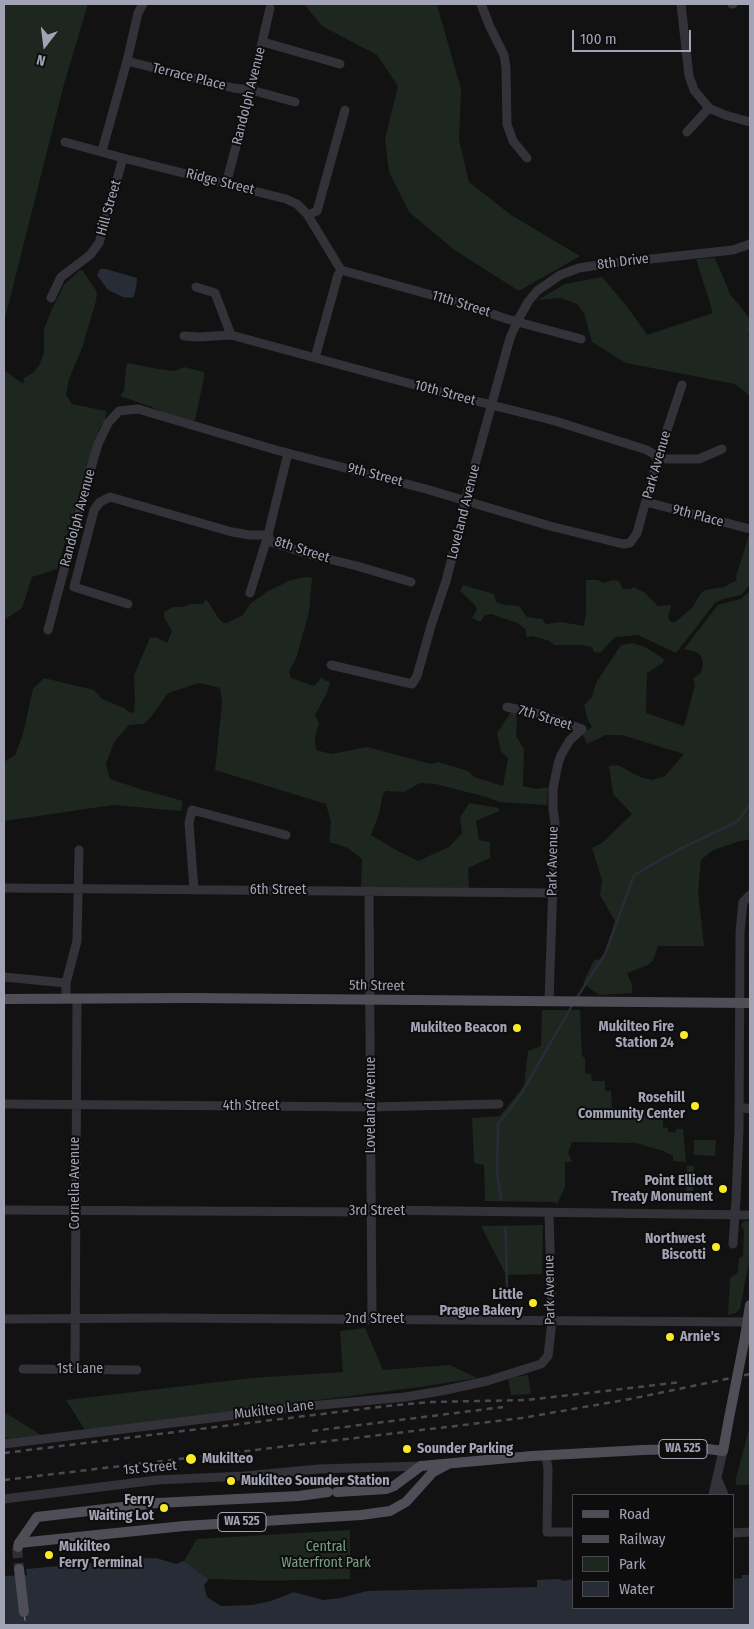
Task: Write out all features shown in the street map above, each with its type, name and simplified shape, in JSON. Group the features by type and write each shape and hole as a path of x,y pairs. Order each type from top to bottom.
{"main road":[{"name":"5th Street","path":"4,999 750,1003"},
{"name":"WA 525","path":"421,1466 394,1486 386,1488 299,1496 157,1503 37,1517 18,1546 184,1526 362,1515 390,1511 406,1502 433,1472 448,1464 546,1455 685,1448 723,1451 750,1305"},
{"name":"1st Street","path":"421,1466 448,1464"},
{"path":"19,1569 24,1612"}],"street":[{"path":"102,151 138,13 143,4"},
{"path":"481,4 504,55 507,124 513,141 527,158"},
{"path":"681,4 689,76 694,90 709,108 750,122"},
{"name":"Randolph Avenue","path":"226,184 270,8"},
{"path":"262,42 340,64"},
{"name":"Terrace Place","path":"127,61 295,102"},
{"path":"687,132 709,108"},
{"path":"308,215 317,211 345,110"},
{"name":"Ridge Street","path":"65,142 286,199 297,204 308,215 341,270"},
{"name":"Hill Street","path":"51,298 61,277 90,255 99,243 124,158"},
{"name":"8th Drive","path":"516,322 537,291 552,279 568,271 605,264 733,250 750,244"},
{"path":"315,358 341,270"},
{"name":"11th Street","path":"341,270 453,301 516,322 581,339"},
{"path":"196,287 215,293 231,335"},
{"name":"Loveland Avenue","path":"331,665 412,684 417,676 446,581 463,516 465,501 516,322"},
{"name":"10th Street","path":"184,336 231,335 445,394 554,421 647,450 658,457"},
{"name":"Park Avenue","path":"630,543 637,533 658,457 682,385"},
{"name":"9th Street","path":"119,411 138,409 288,453 419,487 507,514 615,543 630,543"},
{"name":"Randolph Avenue","path":"48,630 98,444 108,424 119,411"},
{"path":"658,457 667,459 699,459 722,449"},
{"path":"250,593 268,535 288,453"},
{"name":"Randolph Avenue","path":"110,497 100,502 94,510 74,587 128,604"},
{"name":"8th Street","path":"110,497 232,532 268,535 271,542 411,582"},
{"name":"9th Place","path":"646,502 750,529"},
{"name":"7th Street","path":"507,707 539,714 582,729"},
{"name":"Park Avenue","path":"549,1002 555,822 553,789 558,764 570,740 582,729"},
{"path":"194,890 189,823 192,810 286,835"},
{"path":"66,998 66,983 77,941 79,850"},
{"name":"6th Street","path":"4,888 553,893"},
{"name":"Loveland Avenue","path":"370,891 372,1318"},
{"path":"733,1244 739,1107 739,1002 742,915 743,902 750,895"},
{"path":"4,977 66,983"},
{"name":"Cornelia Avenue","path":"75,1368 77,998"},
{"name":"4th Street","path":"4,1104 370,1106 499,1104"},
{"path":"739,1107 750,1109"},
{"name":"3rd Street","path":"4,1210 371,1212 380,1210 750,1215"},
{"name":"Park Avenue","path":"541,1364 548,1356 552,1321 549,1213"},
{"name":"2nd Street","path":"4,1319 372,1318 747,1322"},
{"name":"Mukilteo Lane","path":"4,1444 441,1391 487,1381 541,1364"},
{"name":"1st Lane","path":"23,1369 137,1370"},
{"path":"713,1494 723,1451"},
{"path":"546,1455 548,1469 547,1532 572,1532"},
{"name":"1st Street","path":"4,1499 157,1480 245,1476 318,1469 421,1466"},
{"path":"717,1477 724,1494"},
{"path":"734,1533 750,1532"}],"green space":[{"path":"4,4 88,4 64,84 4,322"},
{"path":"304,4 437,5 461,89 459,140 469,182 511,215 580,256 519,291 456,251 409,212 389,172 385,139 398,86 377,55 322,26"},
{"path":"715,258 730,294 750,319 750,396 735,384 626,363 592,342 584,313 577,304 560,298 538,300 565,284 602,277 629,309 647,335 713,313 696,259"},
{"path":"80,270 83,271 97,292 96,301 82,348 69,379 66,395 72,404 106,411 105,420 99,429 57,569 32,577 22,608 4,620 4,370 23,384 24,378 33,373 39,366 44,353 44,329 52,309 64,285"},
{"path":"128,363 175,371 184,367 204,372 195,420 191,422 170,416 152,407 120,396 124,391"},
{"path":"750,532 750,585 741,595 715,603 676,653 638,635 615,637 600,653 594,652 592,647 554,645 550,641 532,636 526,637 526,630 518,623 491,614 485,615 480,622 472,618 477,609 460,591 463,585 494,594 496,602 519,606 527,617 542,619 546,624 561,622 584,626 586,580 598,580 603,583 613,580 619,581 623,589 634,587 645,593 658,606 671,605 668,618 671,622 675,622 692,608 705,590 724,587 737,580 736,576"},
{"path":"306,577 312,578 309,612 296,659 289,671 291,678 314,686 322,677 330,682 327,693 315,715 319,723 315,737 316,750 331,754 367,747 431,764 438,762 468,771 474,777 503,786 508,758 501,752 497,733 511,712 516,713 516,736 524,749 523,786 536,789 548,787 547,805 500,802 436,784 420,783 404,792 386,791 383,794 379,814 371,835 418,861 449,847 462,833 460,818 469,803 499,808 499,811 476,821 479,840 490,842 490,858 468,868 469,888 361,887 362,859 348,848 329,842 331,822 326,804 215,770 222,703 220,688 199,683 168,693 151,717 143,724 129,725 114,742 106,764 110,779 183,801 181,811 113,805 4,821 4,762 15,755 23,734 33,689 44,678 94,690 102,699 124,708 130,713 134,712 134,675 150,638 156,637 167,643 172,631 164,617 164,612 173,607 203,604 206,599 220,620 223,623 227,623 243,615 250,604 268,591 291,580"},
{"path":"750,591 750,839 713,850 701,860 698,892 704,946 658,946 653,960 648,965 627,973 632,985 632,993 599,995 583,983 594,960 603,959 615,921 600,895 602,880 592,848 602,843 632,814 613,794 609,766 618,765 640,777 652,780 665,776 684,754 622,735 606,735 587,744 582,733 592,727 584,705 592,697 596,683 621,645 632,643 645,647 664,659 663,663 647,673 646,713 684,726 695,685 693,678 700,674 703,663 701,656 696,652 684,649 718,605 741,599"},
{"path":"542,1010 580,1010 582,1056 585,1058 585,1073 591,1074 592,1081 605,1081 605,1091 611,1091 612,1108 663,1109 663,1127 675,1133 676,1129 683,1129 686,1162 673,1161 673,1156 663,1151 636,1143 572,1142 568,1153 572,1162 565,1162 565,1187 557,1204 554,1202 485,1201 484,1165 474,1163 472,1118 500,1116 524,1086 528,1051 541,1046"},
{"path":"694,1140 716,1140 715,1156 694,1155"},
{"path":"687,1166 694,1166 693,1191 686,1191"},
{"path":"744,1221 750,1221 750,1256 740,1309 736,1313 728,1315 730,1278 738,1272 739,1258 743,1256 744,1231 741,1225"},
{"path":"543,1225 542,1274 506,1275 481,1226"},
{"path":"365,1328 383,1370 450,1365 477,1378 85,1430 66,1400 251,1378 343,1372 340,1331"},
{"path":"528,1375 531,1394 511,1395 508,1378"},
{"path":"4,1412 41,1435 4,1439"},
{"path":"750,1426 750,1485 736,1485 736,1478"},
{"name":"Central Waterfront Park","path":"350,1530 350,1579 212,1582 184,1561 197,1539"}],"water":[{"path":"100,269 137,278 134,296 132,298 123,297 108,290 97,275"},
{"path":"167,1540 184,1561 212,1582 416,1588 495,1587 535,1580 560,1579 563,1581 572,1579 572,1609 734,1609 734,1579 742,1578 742,1575 750,1575 750,1625 4,1625 4,1560 108,1547 109,1550 134,1547 134,1544"}],"pier":[{"path":"167,1540 184,1561 176,1564 156,1558 112,1559 92,1563 26,1569 27,1575 5,1576 4,1560 108,1547 109,1550 134,1547 134,1544"},
{"path":"209,1579 416,1585 495,1584 537,1579 537,1587 367,1591 341,1598 323,1600 294,1592 271,1601 252,1605 221,1606 207,1597 204,1585"}],"waterway":[{"path":"576,999 605,954 634,875 678,850 738,821 750,804"},
{"path":"501,1199 497,1173 498,1124 520,1096 573,1004"},
{"path":"505,1228 507,1293"}],"ferry route":[{"path":"24,1615 26,1625"}],"tunnel":[{"path":"17,1548 19,1569"}],"railway":[{"path":"4,1480 522,1418 630,1399 750,1374"},
{"path":"4,1453 387,1406 430,1402 527,1400 682,1382"},
{"path":"312,1431 503,1407"}],"place":[{"name":"Mukilteo Beacon","path":"517,1028"},
{"name":"Mukilteo Fire Station 24","path":"684,1035"},
{"name":"Rosehill Community Center","path":"695,1106"},
{"name":"Point Elliott Treaty Monument","path":"723,1189"},
{"name":"Northwest Biscotti","path":"716,1247"},
{"name":"Little Prague Bakery","path":"533,1303"},
{"name":"Arnie's","path":"670,1337"},
{"name":"Sounder Parking","path":"407,1449"},
{"name":"Mukilteo","path":"191,1459"},
{"name":"Mukilteo Sounder Station","path":"231,1481"},
{"name":"Ferry Waiting Lot","path":"164,1508"},
{"name":"Mukilteo Ferry Terminal","path":"49,1555"}]}
